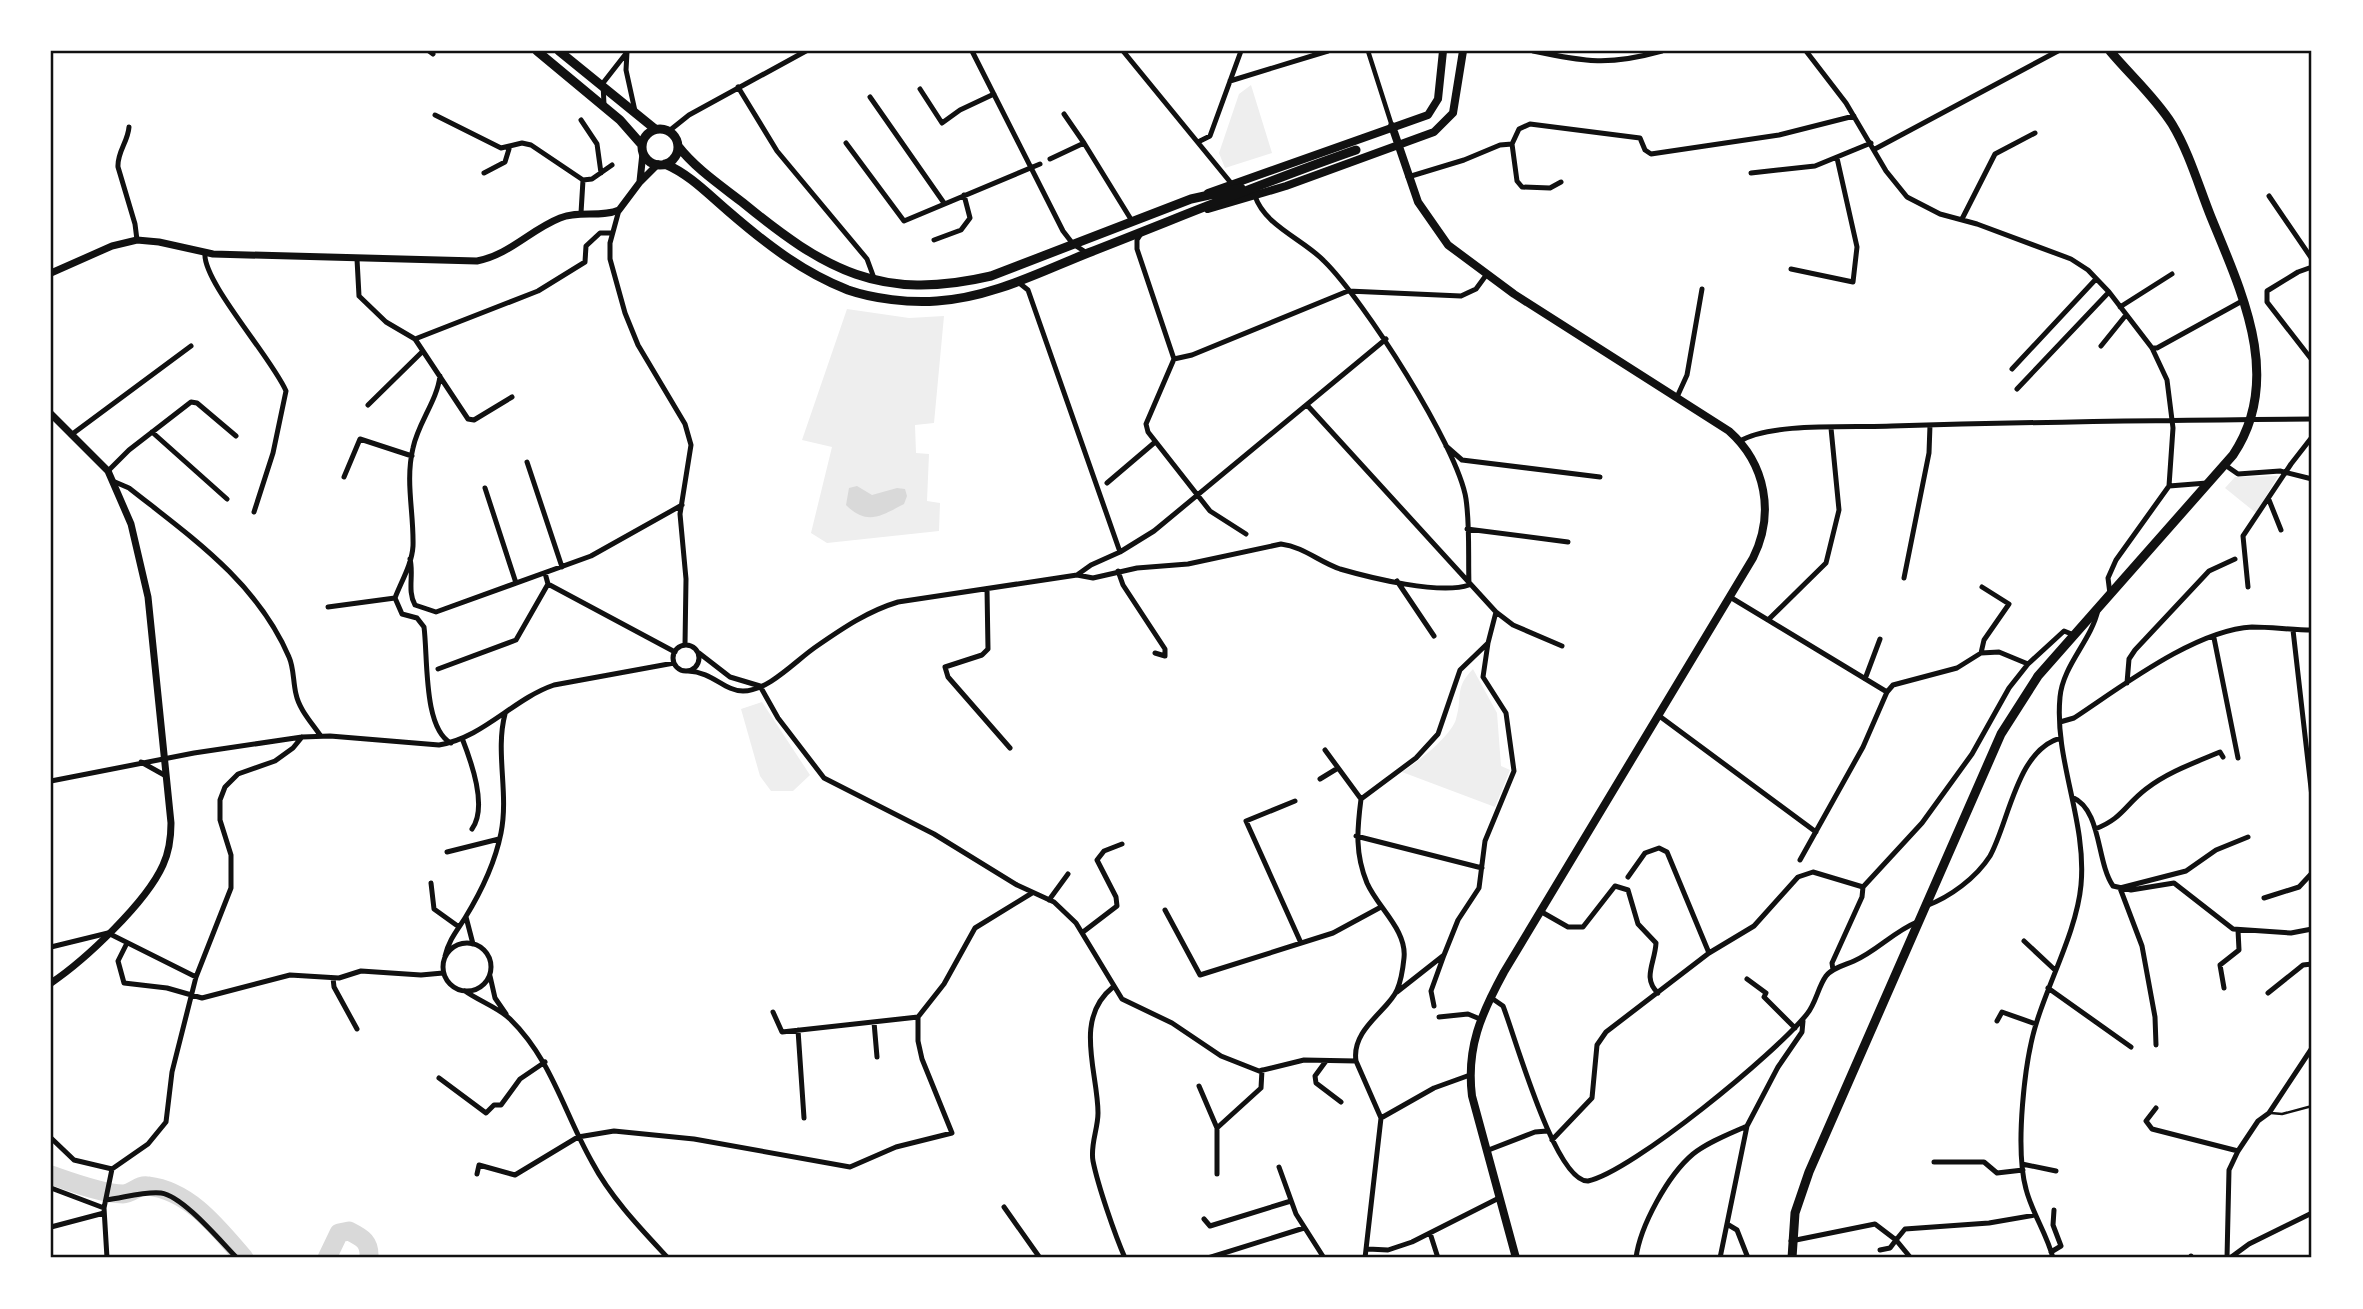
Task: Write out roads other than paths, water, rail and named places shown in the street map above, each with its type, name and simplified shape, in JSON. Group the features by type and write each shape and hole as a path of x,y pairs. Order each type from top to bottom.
{"main road":[{"path":"537,51 606,108 651,162 681,172 793,262 852,291 888,298 938,301 991,291 1196,212 1258,184 1356,150"},
{"path":"559,51 636,116 655,129 669,131 677,146 718,183 811,256 830,266 874,281 898,285 965,282 991,276 1231,183 1428,115 1434,108 1443,51"},
{"path":"1196,212 1255,196 1366,159 1434,132 1449,120 1457,94 1463,51"},
{"path":"1792,1258 1791,1241 1795,1213 1808,1172 2001,734 2038,676 2225,465 2244,437 2250,418 2255,398 2257,355 2244,300 2174,127 2110,51"},
{"path":"1392,127 1418,202 1433,227 1460,256 1740,440 1760,476 1764,491 1765,525 1761,542 1490,997 1473,1040 1469,1075 1486,1151 1516,1258"},
{"path":"642,149 646,135 655,129"},
{"path":"662,164 674,157 677,146"},
{"path":"1195,198 1258,184"}],"street":[{"path":"606,108 603,88 606,77 627,51"},
{"path":"627,51 626,70 636,116"},
{"path":"669,131 689,115 806,51"},
{"path":"972,51 1061,227 1073,244 1087,253"},
{"path":"1123,51 1200,141 1231,183"},
{"path":"1200,141 1210,136 1241,51"},
{"path":"1230,81 1328,51"},
{"path":"1368,51 1392,127"},
{"path":"1534,51 1587,62 1633,59 1662,51"},
{"path":"1632,51 1633,59"},
{"path":"1806,51 1854,116 1886,171 1907,197 1923,206 2071,259 2109,292 2152,348 2166,380 2172,418 2169,486 2116,560 2108,578 2110,597"},
{"path":"1875,149 2058,51"},
{"path":"592,79 606,77"},
{"path":"738,87 777,151 867,259 874,281"},
{"path":"920,89 942,123 960,110 994,94"},
{"path":"870,97 944,203"},
{"path":"1064,114 1132,221"},
{"path":"435,115 501,148 509,149 522,143 531,145 583,180 592,179 612,165"},
{"path":"1561,182 1550,187 1522,187 1517,181 1512,144 1519,129 1530,124 1640,138 1645,150 1651,154 1717,147 1854,116"},
{"path":"581,120 597,144 601,173"},
{"path":"129,127 128,137 117,159 135,224 136,240"},
{"path":"1962,219 1994,154 2035,133"},
{"path":"846,143 904,221 1040,164"},
{"path":"1050,159 1084,143"},
{"path":"1751,173 1815,166 1871,143"},
{"path":"1408,177 1464,160 1500,145 1512,144"},
{"path":"484,173 505,162 509,149"},
{"path":"640,182 642,149"},
{"path":"1791,269 1853,282 1857,247 1837,158"},
{"path":"662,164 640,182 619,210 612,233 610,259 628,322 689,432 691,444 682,505 685,645"},
{"path":"581,213 583,180"},
{"path":"934,240 961,230 970,218 964,195"},
{"path":"1255,196 1264,214 1325,261 1386,339 1444,445 1463,486 1469,584"},
{"path":"2269,196 2312,259"},
{"path":"51,273 112,246 136,240 159,242 205,253 487,259 510,249 542,226 581,213 610,214 619,210"},
{"path":"1142,232 1137,240 1138,249 1174,359 1146,424 1154,443 1210,511 1246,534"},
{"path":"415,339 538,291 585,262 586,246 600,233 612,233"},
{"path":"205,253 204,262 223,296 261,348 286,391 273,453 254,512"},
{"path":"357,258 359,296 386,322 415,339 468,419 474,420 512,397"},
{"path":"2312,267 2298,272 2267,291 2267,302 2312,360"},
{"path":"1174,359 1192,355 1348,291 1461,296 1476,289 1487,274"},
{"path":"2120,307 2172,274"},
{"path":"2012,369 2096,279"},
{"path":"1016,282 1028,290 1120,552"},
{"path":"1677,397 1687,375 1702,289"},
{"path":"2017,389 2109,292"},
{"path":"2152,348 2157,348 2244,300"},
{"path":"2101,346 2126,315"},
{"path":"1077,575 1154,531 1386,339"},
{"path":"71,435 191,346"},
{"path":"368,405 423,351"},
{"path":"440,376 439,386 421,418 412,456 408,482 413,545 411,559 395,598 402,614 417,618 424,627 430,710 435,726 444,739 451,743"},
{"path":"108,471 191,402 197,403 236,436"},
{"path":"1307,405 1496,612 1513,625 1562,646"},
{"path":"51,414 108,471 131,524 146,584 167,758 171,823 166,859 156,879 73,968 51,983"},
{"path":"1740,440 1757,431 1831,428 2172,418 2312,419"},
{"path":"1904,578 1928,453 1930,425"},
{"path":"1768,620 1826,563 1839,510 1831,428"},
{"path":"152,432 227,499"},
{"path":"2248,587 2243,536 2285,472 2312,437"},
{"path":"344,477 360,439 412,456"},
{"path":"1107,483 1154,443"},
{"path":"1444,445 1462,460 1600,477"},
{"path":"527,462 562,566"},
{"path":"2225,465 2238,474 2285,472 2312,479"},
{"path":"114,482 130,488 214,555 237,578 259,606 290,659 299,705 320,736"},
{"path":"2169,486 2210,483"},
{"path":"485,488 516,583"},
{"path":"2269,500 2281,530"},
{"path":"411,559 414,573 411,598 415,605 436,612 591,556 682,505"},
{"path":"1467,529 1568,542"},
{"path":"674,652 674,663 680,670 703,672 734,690 746,691 760,686 880,607 1077,575 1093,578 1118,571 1188,565 1281,544 1296,546 1340,569 1396,581 1457,588 1469,584"},
{"path":"2127,683 2129,659 2135,650 2209,572 2235,559"},
{"path":"1118,571 1123,584 1161,640 1165,656 1155,653"},
{"path":"545,573 548,583 674,652"},
{"path":"1396,581 1434,636"},
{"path":"438,669 516,640 548,583"},
{"path":"1981,653 1984,640 2010,604 1982,587"},
{"path":"987,589 988,649 982,655 945,667 948,677 1010,748"},
{"path":"1730,597 1887,692"},
{"path":"328,607 395,598"},
{"path":"2054,1210 2053,1225 2062,1246 2052,1255 2035,1215 2022,1167 2026,1082 2036,1024 2081,888 2080,848 2060,722 2064,680 2094,627 2098,610"},
{"path":"1434,1006 1431,991 1458,920 1479,888 1485,841 1514,771 1506,713 1483,677 1496,612"},
{"path":"2060,722 2074,718 2165,659 2214,638 2251,627 2312,630"},
{"path":"2293,630 2312,797"},
{"path":"1833,970 1832,963 1862,897 1863,887 1922,823 1972,754 2009,688 2028,664 2064,631 2074,635"},
{"path":"2214,638 2238,758"},
{"path":"1865,679 1880,639"},
{"path":"1361,800 1416,758 1438,734 1460,670 1488,643"},
{"path":"685,645 730,677 760,686 778,718 824,778 934,834 1049,900 1083,932 1122,999 1172,1023 1222,1056 1262,1070 1304,1060 1356,1061"},
{"path":"674,652 685,645"},
{"path":"688,671 698,664 698,652"},
{"path":"1800,860 1863,747 1887,692 1893,685 1957,668 1981,653 1999,652 2028,664"},
{"path":"51,780 141,762 302,737 439,745 451,743 505,713 536,691 554,685 674,663"},
{"path":"505,713 501,728 503,817 499,839 492,866 466,917 449,941 443,973 451,985 508,1017"},
{"path":"1658,715 1816,832"},
{"path":"51,1138 75,1160 112,1168 148,1144 166,1122 172,1072 196,977 231,888 231,855 220,820 220,800 229,780 275,761 293,748 302,737"},
{"path":"462,738 477,797 478,815 472,829"},
{"path":"1924,907 1945,897 1979,870 1990,856 2020,779 2040,750 2061,738"},
{"path":"1325,750 1361,800 1356,836 1359,859 1381,907 1399,934 1404,947 1397,992"},
{"path":"2095,829 2117,820 2146,789 2174,771 2220,752 2223,757"},
{"path":"141,762 168,778"},
{"path":"1320,779 1338,768"},
{"path":"2072,797 2082,803 2095,829 2108,878 2113,886 2131,890 2174,883 2221,922 2238,930 2291,933 2312,929"},
{"path":"1295,801 1246,821 1301,943"},
{"path":"1356,836 1482,868"},
{"path":"2120,888 2186,871 2216,850 2248,837"},
{"path":"447,852 499,839"},
{"path":"1083,932 1117,906 1116,897 1097,860 1104,851 1122,844"},
{"path":"1628,877 1645,853 1664,849 1709,953"},
{"path":"1552,1140 1592,1098 1600,1037 1709,953 1754,926 1785,888 1798,877 1812,872 1863,887"},
{"path":"2264,898 2299,887 2312,873"},
{"path":"1049,900 1068,874"},
{"path":"431,883 434,909 459,927"},
{"path":"1540,911 1568,927 1583,927 1615,886 1628,890 1638,924 1656,943 1648,975 1650,985 1658,993"},
{"path":"2120,888 2142,946 2155,1017 2156,1045"},
{"path":"477,1174 479,1165 515,1175 578,1137 614,1131 694,1139 850,1167 896,1147 952,1133 922,1059 918,1041 918,1017 944,985 975,928 1032,892"},
{"path":"1165,910 1200,975 1333,933 1381,907"},
{"path":"466,917 473,944"},
{"path":"1490,997 1503,1006 1552,1140 1577,1180 1597,1179 1628,1163 1711,1100 1795,1027 1802,1020 1826,975 1861,958 1889,936 1917,922"},
{"path":"2224,988 2220,965 2239,950 2238,930"},
{"path":"51,947 108,933 196,977"},
{"path":"2024,941 2055,970"},
{"path":"127,943 118,961 124,983 167,988 192,997 215,997 290,975 333,978 361,971 421,975 443,973"},
{"path":"445,956 457,945 473,944 487,953 495,998 545,1062 578,1137 606,1185 668,1258"},
{"path":"1365,1258 1381,1118 1355,1054 1370,1020 1397,992 1444,955"},
{"path":"2268,993 2303,965 2312,964"},
{"path":"465,992 479,988 490,976"},
{"path":"333,978 334,987 357,1029"},
{"path":"1747,979 1766,993 1764,997 1795,1027"},
{"path":"1113,987 1097,1007 1090,1029 1089,1054 1098,1115 1093,1160 1125,1258"},
{"path":"2048,988 2132,1047"},
{"path":"774,1012 782,1032 918,1017"},
{"path":"1997,1021 2002,1012 2036,1024"},
{"path":"1438,1017 1468,1014 1480,1019"},
{"path":"1720,1258 1747,1126 1779,1067 1802,1032 1802,1020"},
{"path":"874,1022 877,1057"},
{"path":"797,1030 804,1118"},
{"path":"2229,1258 2226,1190 2229,1170 2238,1151 2259,1121 2269,1112 2312,1048"},
{"path":"1326,1061 1315,1076 1315,1083 1341,1102"},
{"path":"439,1079 486,1113 494,1105 501,1105 520,1079 545,1062"},
{"path":"1217,1128 1261,1088 1262,1070"},
{"path":"1381,1118 1434,1088 1469,1075"},
{"path":"1199,1086 1217,1128 1217,1174"},
{"path":"2156,1108 2147,1121 2152,1129 2238,1151"},
{"path":"1636,1258 1653,1209 1680,1168 1694,1154 1747,1126"},
{"path":"1486,1151 1535,1132 1547,1131"},
{"path":"1934,1162 1984,1162 1997,1173 2022,1167 2056,1171"},
{"path":"1279,1167 1304,1228 1324,1258"},
{"path":"107,1258 104,1211 112,1168"},
{"path":"51,1188 104,1211"},
{"path":"106,1197 156,1193 169,1195 207,1227 237,1258"},
{"path":"1368,1249 1388,1250 1430,1233 1499,1198"},
{"path":"1204,1219 1210,1226 1291,1201"},
{"path":"1004,1207 1040,1258"},
{"path":"51,1227 104,1211"},
{"path":"2229,1258 2249,1244 2312,1213"},
{"path":"1880,1250 1890,1248 1905,1229 1989,1223 2035,1215"},
{"path":"1727,1224 1737,1230 1748,1258"},
{"path":"1791,1241 1875,1224 1896,1240 1910,1257"},
{"path":"1208,1258 1304,1228"},
{"path":"1430,1233 1438,1258"}],"lane":[{"path":"2269,1112 2282,1114 2312,1106"}],"waterway":[{"path":"51,1175 106,1192 126,1194 145,1186 177,1195 202,1213 244,1258"},
{"path":"327,1258 339,1233 349,1231 365,1241 369,1258"}]}
